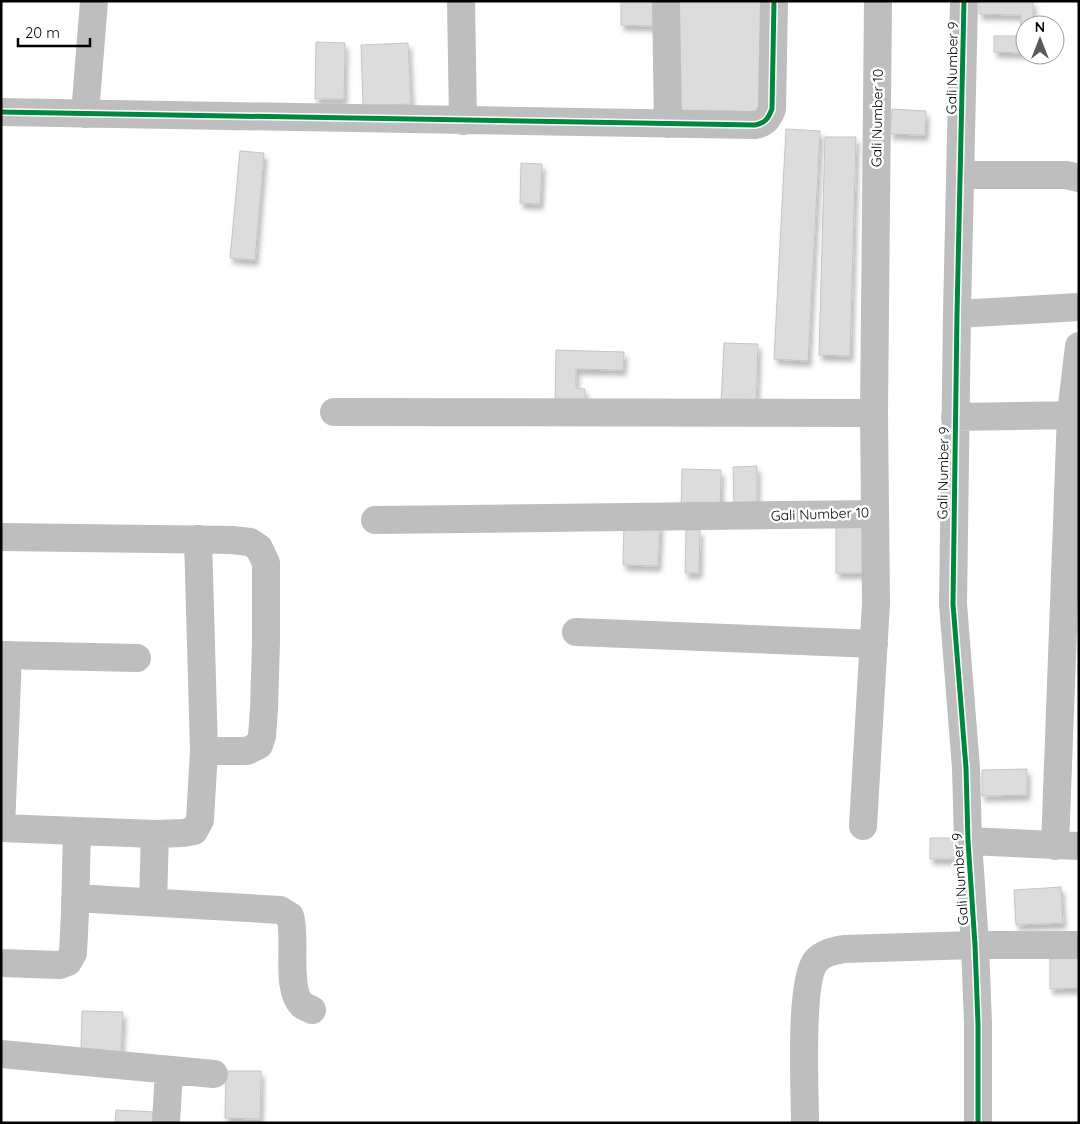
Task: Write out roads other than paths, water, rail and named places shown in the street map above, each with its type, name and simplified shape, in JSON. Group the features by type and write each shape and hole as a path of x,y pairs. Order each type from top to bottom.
{"street":[{"path":"86,114 94,1"},
{"path":"462,1 463,121"},
{"path":"666,1 668,124"},
{"path":"1,112 463,121 762,124 772,110 774,1"},
{"name":"Gali Number 10","path":"375,520 875,514 874,413 878,1"},
{"name":"Gali Number 9","path":"964,1 953,604 966,768 968,841 976,945 978,1123"},
{"path":"961,175 1066,175 1079,178"},
{"path":"957,314 1079,307"},
{"path":"968,841 1067,846 1075,414 1079,346"},
{"path":"334,412 874,413"},
{"path":"955,417 1075,414"},
{"path":"863,826 876,603 875,514"},
{"path":"1,537 198,539 250,542 259,548 266,563 266,641 262,736 259,745 247,751 204,751"},
{"path":"137,658 5,655 1,828 155,834 194,831 200,820 204,751 198,539"},
{"path":"576,632 874,644"},
{"path":"1,963 60,965 68,962 73,953 77,830"},
{"path":"153,902 155,834"},
{"path":"76,898 280,910 290,916 293,925 293,978 295,994 302,1004 312,1010"},
{"path":"805,1123 805,999 810,973 816,961 826,954 844,949 976,945 1079,945"},
{"path":"1,1054 214,1074"},
{"path":"166,1123 169,1070"}]}
